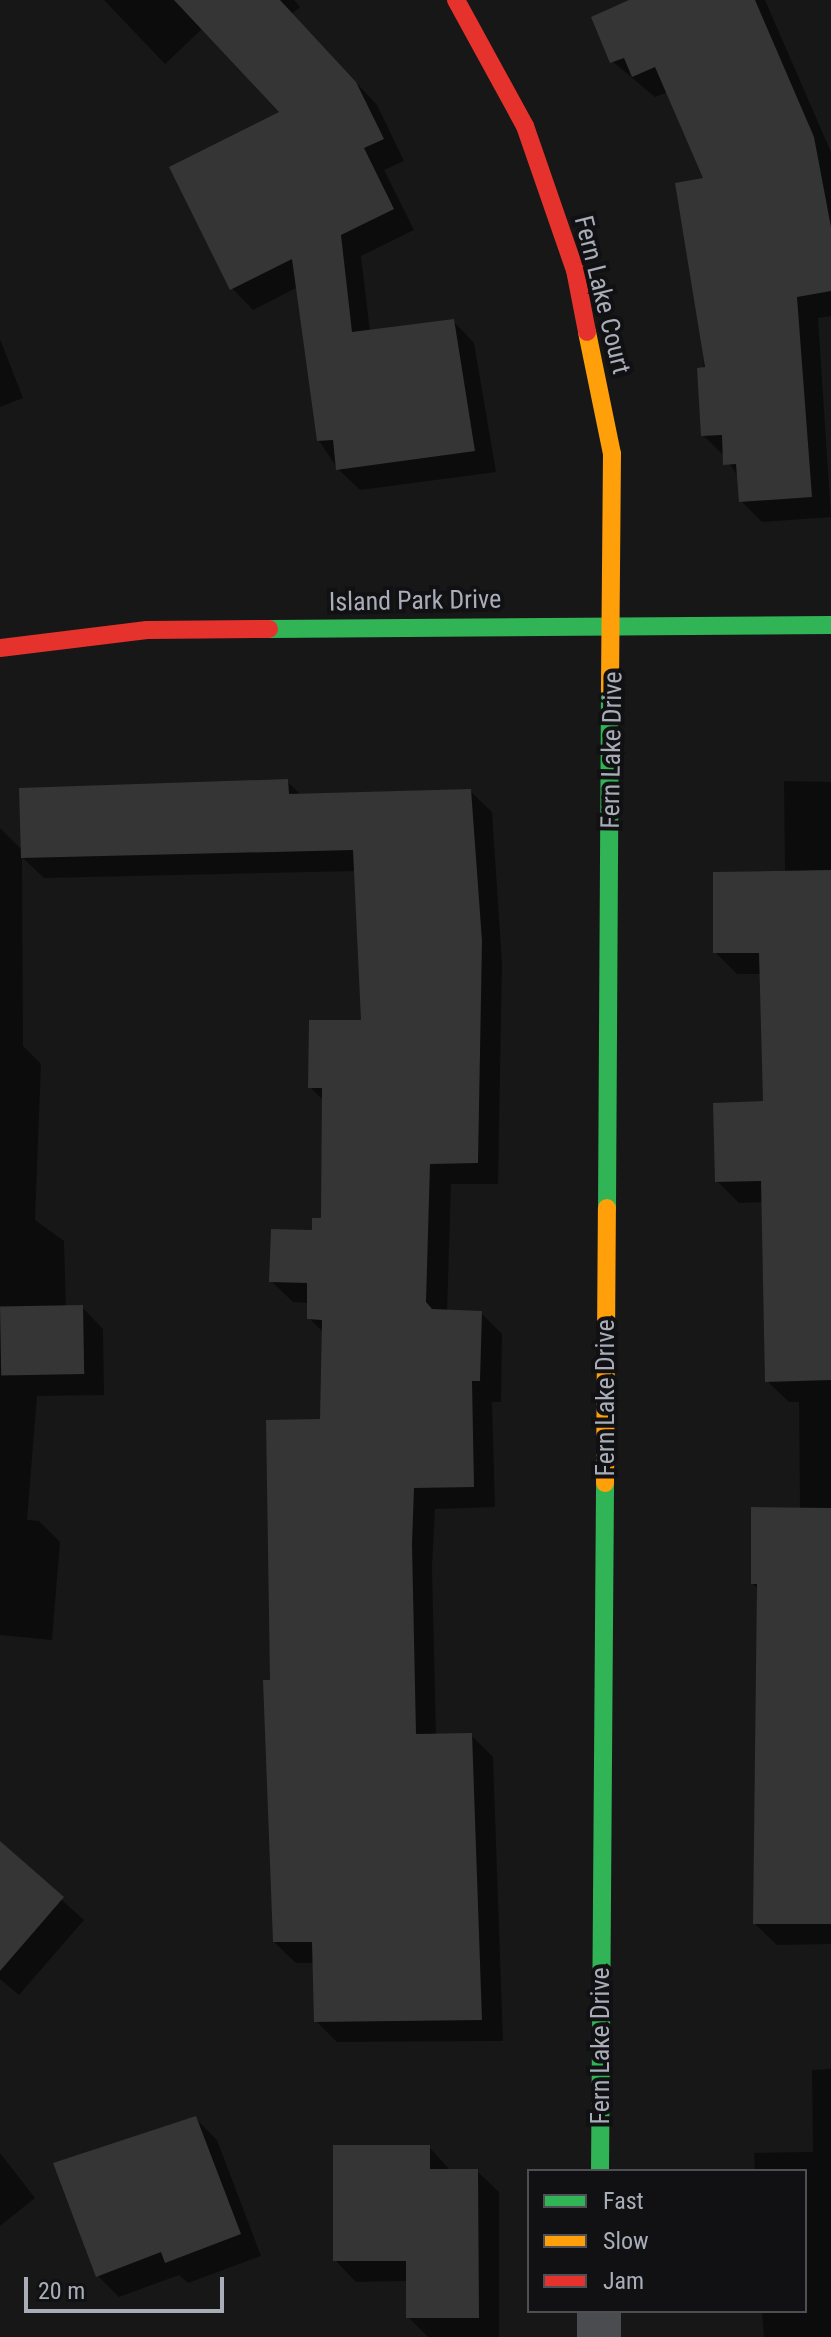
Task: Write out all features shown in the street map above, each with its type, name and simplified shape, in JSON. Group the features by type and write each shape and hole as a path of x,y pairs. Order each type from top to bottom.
{"street":[{"name":"Fern Lake Court","path":"456,0 525,126 575,270 612,454 613,625"},
{"name":"Fern Lake Drive","path":"600,2169 613,625"},
{"name":"Island Park Drive","path":"0,648 147,630 831,625"},
{"path":"599,2313 599,2337"}],"building":[{"path":"174,0 280,0 356,82 384,139 364,148 394,209 341,235 352,332 454,319 475,451 336,470 333,440 317,441 292,259 230,290 169,167 279,112"},
{"path":"629,0 755,0 814,137 831,227 831,291 797,297 812,497 739,502 736,464 723,465 722,435 701,436 697,368 705,367 675,183 703,178 655,67 632,77 624,58 610,63 591,17"},
{"path":"288,779 289,794 471,789 482,941 478,1163 430,1164 426,1302 432,1309 482,1311 480,1381 472,1381 474,1487 414,1488 412,1544 416,1734 472,1733 482,2020 314,2022 312,1942 273,1942 263,1680 270,1680 266,1420 320,1419 322,1320 307,1319 307,1283 269,1282 271,1229 312,1230 312,1218 321,1218 322,1088 308,1088 309,1020 361,1020 353,850 21,858 19,788"},
{"path":"831,870 831,1380 765,1382 761,1181 715,1182 713,1103 763,1101 759,953 713,953 713,872"},
{"path":"83,1305 84,1374 1,1375 0,1306"},
{"path":"751,1507 831,1508 831,1924 753,1924 757,1584 751,1584"},
{"path":"0,1841 64,1897 0,1971"},
{"path":"196,2116 241,2234 165,2263 161,2252 96,2277 53,2163"},
{"path":"333,2145 430,2145 430,2169 478,2169 479,2318 406,2318 406,2261 333,2261"}],"traffic: fast":[{"path":"269,629 831,625"},
{"path":"607,1208 610,690"},
{"path":"600,2169 605,1483"}],"traffic: slow":[{"path":"587,332 612,454 610,690"},
{"path":"605,1483 607,1208"}],"traffic: jam":[{"path":"456,0 525,126 575,270 587,332"},
{"path":"0,648 147,630 269,629"}]}
